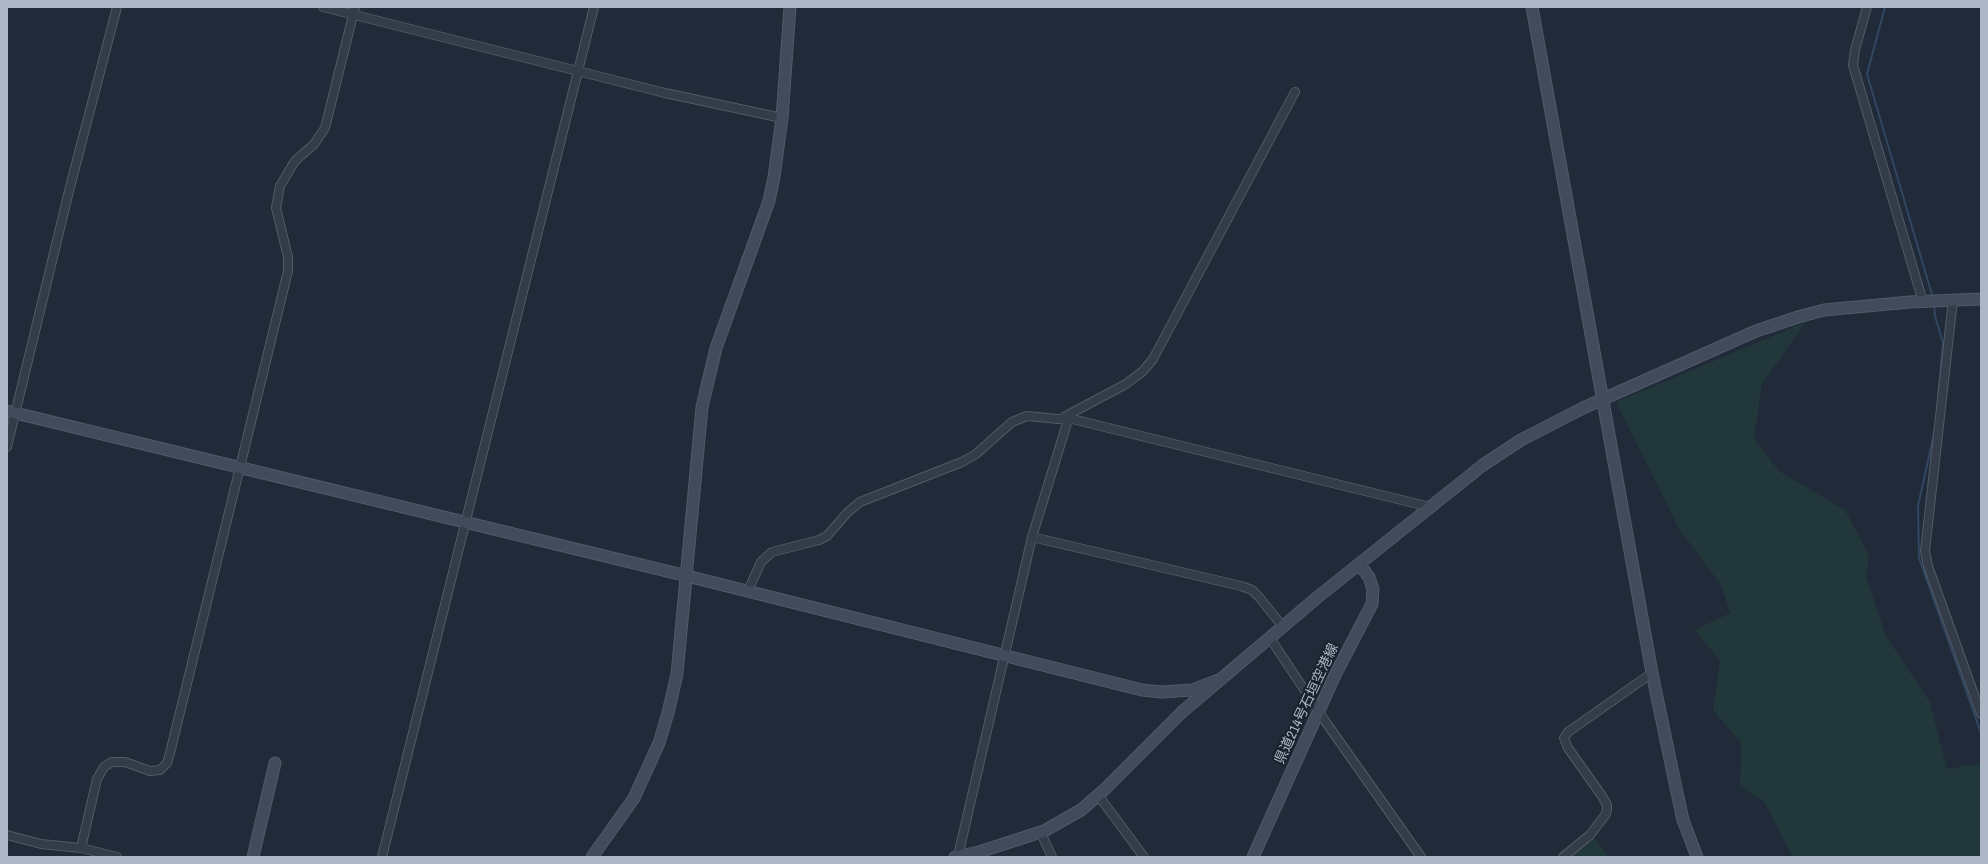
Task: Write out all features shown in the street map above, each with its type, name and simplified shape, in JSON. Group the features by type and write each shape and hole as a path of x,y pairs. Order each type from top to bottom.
{"street":[{"path":"7,447 11,412 117,7"},
{"path":"323,7 354,11 577,70 665,92 782,118"},
{"path":"382,857 466,523 577,70 594,7"},
{"path":"592,857 634,798 659,743 677,674 687,576 698,435 704,394 716,348 769,202 779,150 790,7"},
{"path":"1532,7 1652,673 1677,795 1683,820 1696,857"},
{"path":"1867,7 1855,50 1853,65 1923,302"},
{"path":"81,848 97,779 104,767 112,762 125,762 150,771 160,770 167,763 184,700 288,270 288,258 276,208 280,186 294,161 314,144 325,128 354,11"},
{"path":"1295,92 1153,359 1143,371 1126,384 1066,418 1032,538 956,856 979,852 1040,831 1044,831 1081,810 1182,712 1221,679 1430,507 1483,465 1521,440 1582,408 1756,331 1798,317 1824,310 1981,299"},
{"path":"1953,300 1925,551 1928,566 1981,714"},
{"path":"11,412 687,576 1142,690 1161,692 1192,690 1221,679"},
{"path":"748,591 761,562 772,552 827,536 860,502 962,462 976,454 1012,422 1027,416 1066,418 1430,507"},
{"path":"1032,538 1241,586 1252,590 1283,627"},
{"name":"県道214号石垣空港線","path":"1253,857 1319,711 1372,604 1374,590 1369,577 1359,564"},
{"path":"1270,638 1421,857"},
{"path":"1563,857 1590,835 1606,814 1607,809 1607,805 1602,796 1568,748 1564,738 1568,732 1652,673"},
{"path":"253,857 275,763"},
{"path":"1098,795 1144,857"},
{"path":"1040,831 1052,857"},
{"path":"7,835 41,844 81,848 117,857"}],"green space":[{"path":"1806,322 1762,384 1754,439 1779,471 1845,510 1869,555 1866,577 1886,636 1930,702 1947,769 1981,763 1981,857 1788,857 1792,855 1765,803 1740,786 1741,743 1713,710 1720,661 1695,630 1730,613 1721,585 1679,529 1616,402"},
{"path":"1594,838 1609,857 1570,857"}],"waterway":[{"path":"1885,7 1867,74 1933,298"},
{"path":"1934,304 1935,316 1943,343 1938,398"},
{"path":"1935,429 1918,506 1919,558 1981,733"}]}
